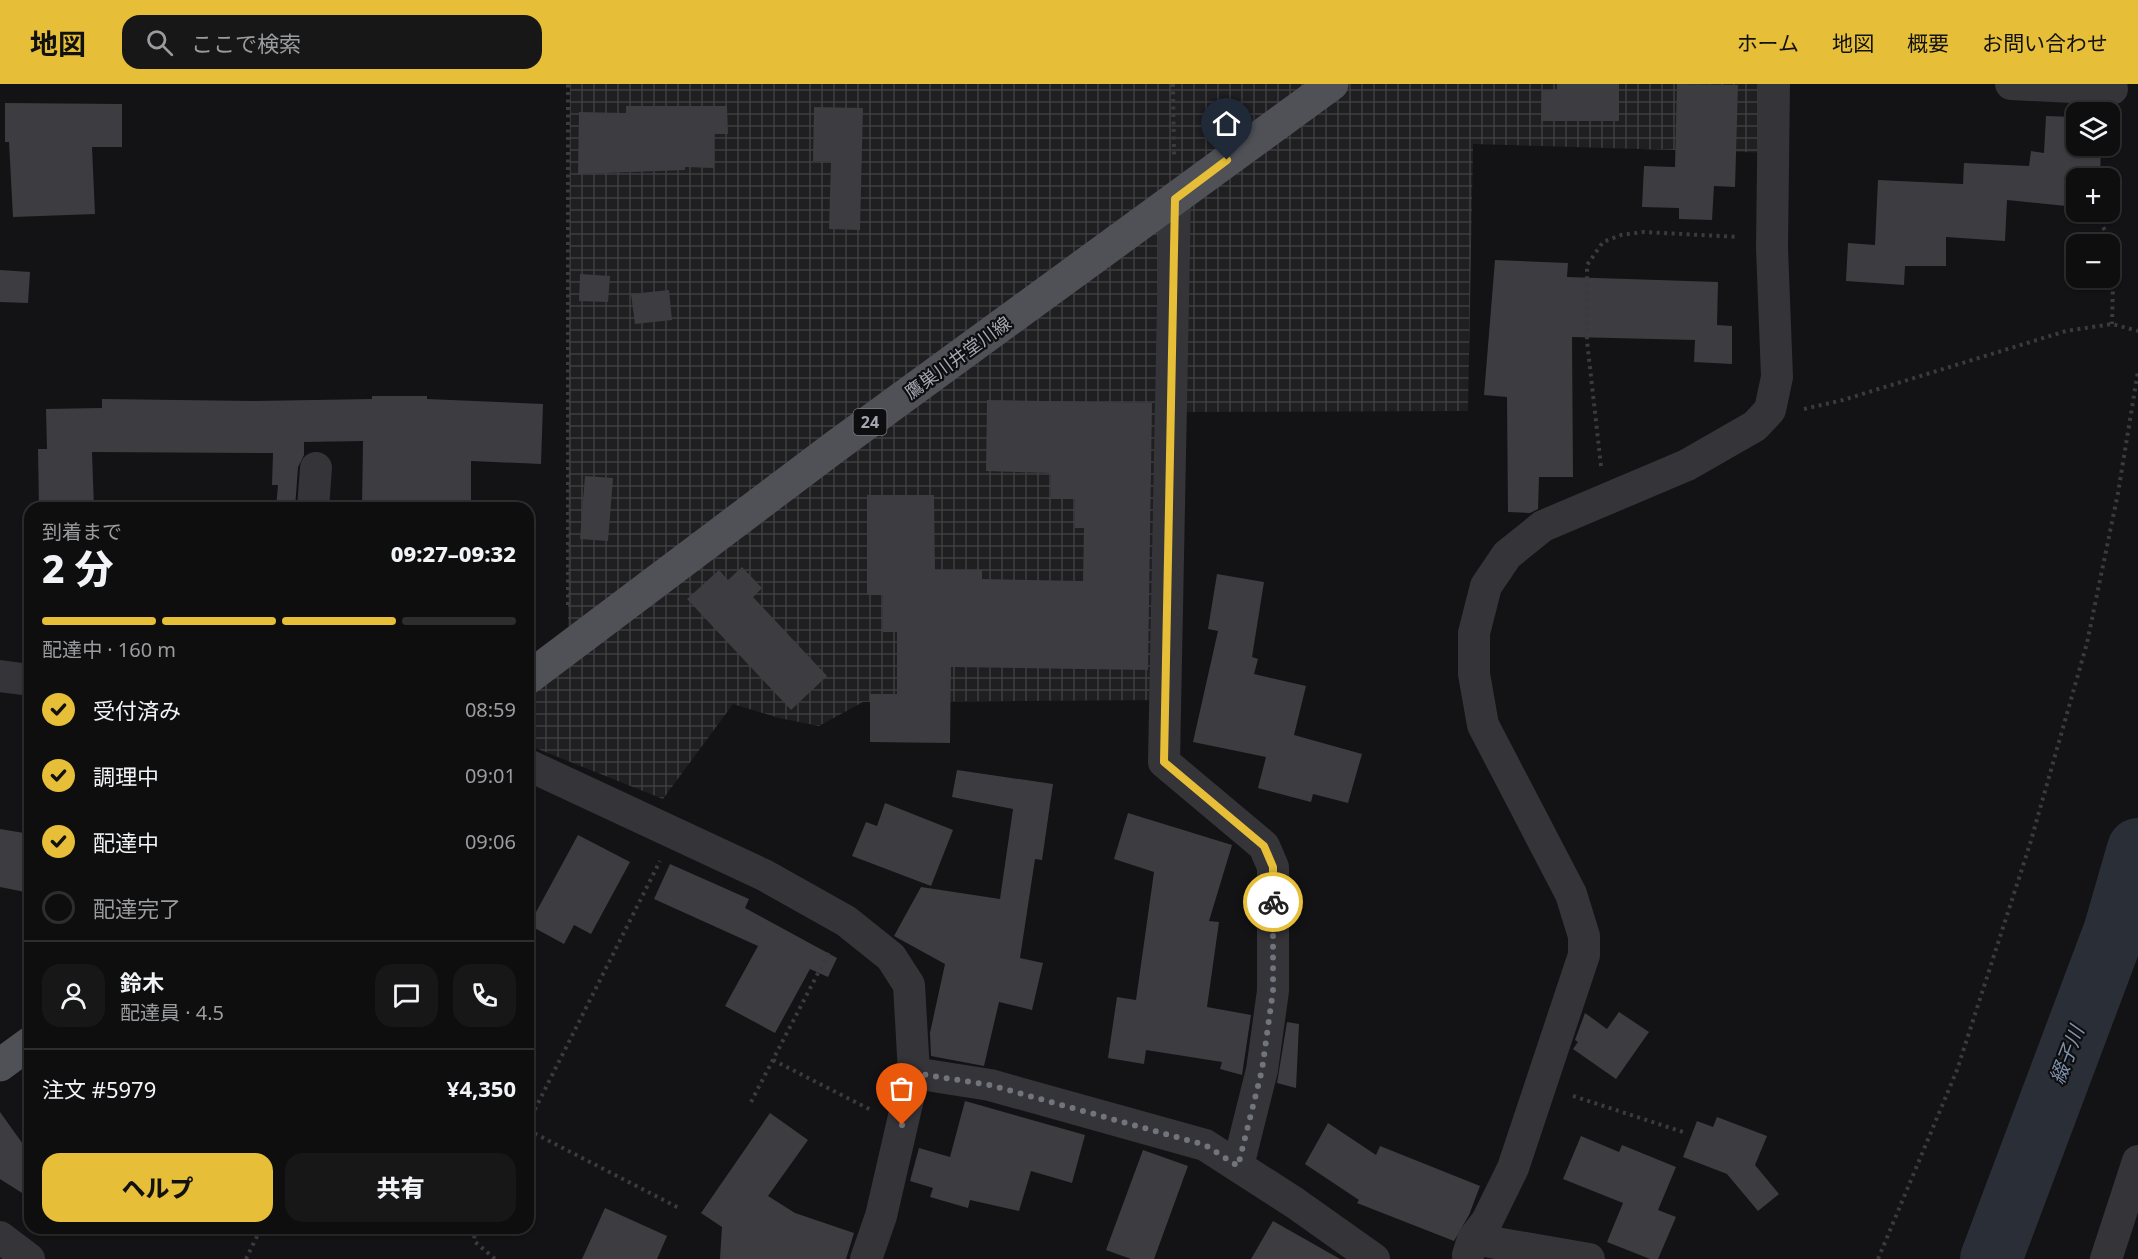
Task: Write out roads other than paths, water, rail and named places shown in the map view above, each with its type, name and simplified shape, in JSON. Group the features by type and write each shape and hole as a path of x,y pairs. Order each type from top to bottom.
{"main road":[{"name":"鷹巣川井堂川線","path":"534,673 1332,84"},
{"path":"0,1065 24,1047"}],"street":[{"path":"1589,1259 1470,1249 1487,1221 1513,1168 1584,955 1584,936 1570,894 1483,725 1474,674 1474,633 1486,586 1507,555 1543,526 1687,465 1755,426 1770,410 1777,377 1772,238 1774,84"},
{"path":"2011,84 2112,89"},
{"path":"1175,199 1164,762 1264,846 1273,867 1273,991 1262,1070 1238,1166"},
{"path":"314,502 316,468"},
{"path":"0,676 24,679"},
{"path":"534,768 643,816 674,834 764,875 846,921 891,957 909,985 914,1073 881,1216 866,1259"},
{"path":"914,1073 990,1085 1205,1145 1374,1259"},
{"path":"2106,1259 2138,1161"},
{"path":"0,1238 29,1259"}],"waterway":[{"name":"綴子川","path":"1991,1259 2114,932 2138,849"}]}
